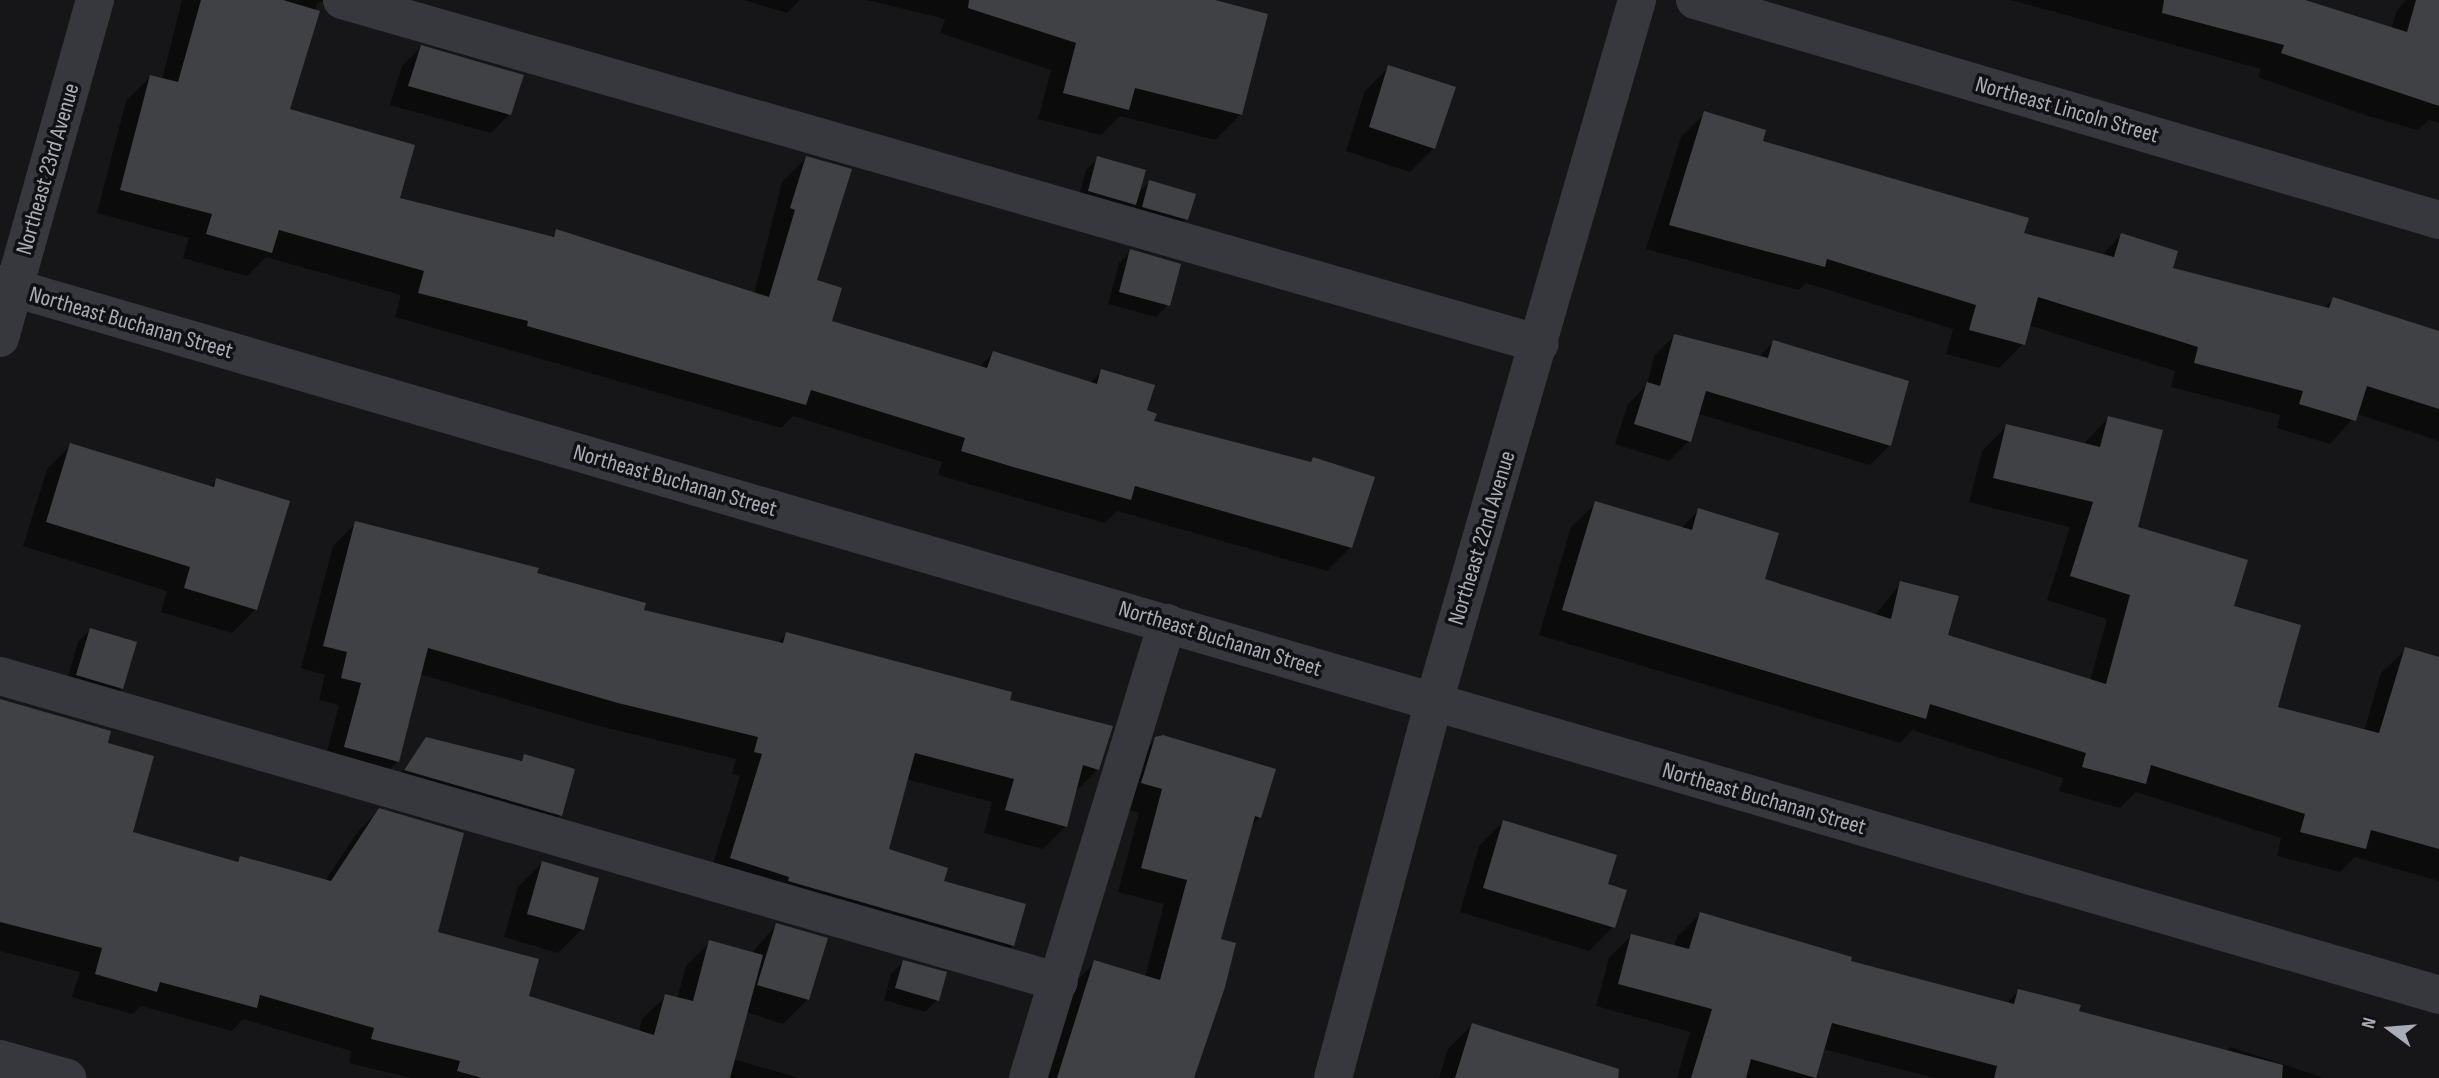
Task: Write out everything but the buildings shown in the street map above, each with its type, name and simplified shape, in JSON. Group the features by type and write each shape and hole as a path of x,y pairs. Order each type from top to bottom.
{"street":[{"name":"Northeast 23rd Avenue","path":"0,338 7,286 95,0"},
{"path":"342,0 1540,344"},
{"name":"Northeast 22nd Avenue","path":"1333,1078 1433,705 1540,344 1637,0"},
{"name":"Northeast Lincoln Street","path":"1695,0 2439,220"},
{"name":"Northeast Buchanan Street","path":"7,286 1167,623 1433,705 2439,995"},
{"path":"1028,1078 1167,623"},
{"path":"0,676 1059,982"},
{"path":"0,1059 67,1078"}]}
